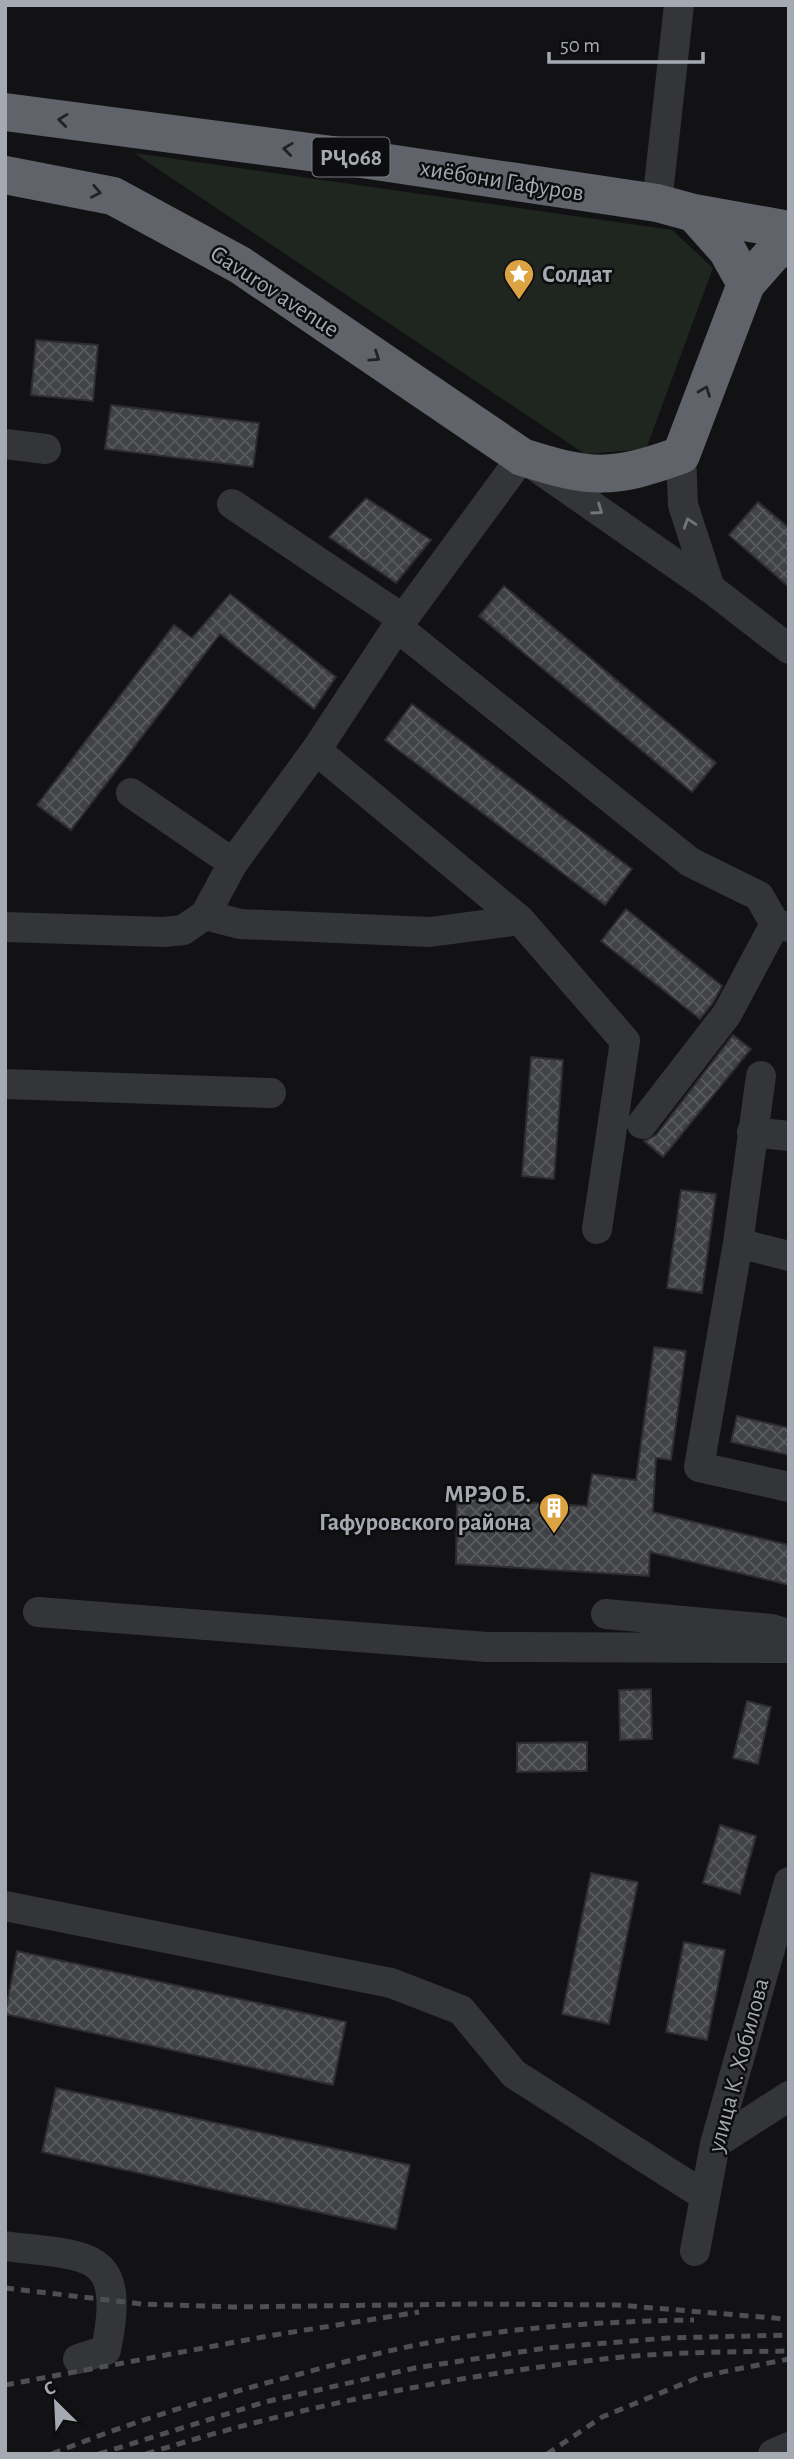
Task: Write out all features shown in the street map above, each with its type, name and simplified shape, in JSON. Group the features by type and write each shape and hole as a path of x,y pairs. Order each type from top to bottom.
{"highway":[{"name":"хиёбони Гафуров","path":"5,112 355,158 657,204 789,230"},
{"name":"Gavurov avenue","path":"5,175 113,196 125,202 240,265 522,457 568,471 592,475 636,470 681,455"},
{"path":"694,213 727,250 746,284"},
{"path":"681,455 746,284 776,250 789,248"}],"street":[{"path":"657,204 679,5"},
{"path":"5,444 46,449"},
{"path":"681,455 683,505 710,588"},
{"path":"5,927 164,932 183,930 205,915 233,863 316,751 400,623 522,457 710,588 789,649"},
{"path":"232,505 400,623 690,862 760,896 782,925 727,1014 642,1124"},
{"path":"316,751 520,920 625,1041 597,1229"},
{"path":"131,793 233,863"},
{"path":"205,915 240,924 430,932 520,920"},
{"path":"761,1076 738,1243 699,1467 789,1487"},
{"path":"5,1084 271,1093"},
{"path":"752,1132 789,1136"},
{"path":"738,1243 789,1256"},
{"path":"38,1612 487,1647 789,1648"},
{"path":"606,1614 771,1629 789,1634"},
{"name":"улица К. Хобилова","path":"695,2251 715,2144 789,1882"},
{"path":"5,1906 391,1983 461,2010 514,2074 705,2196"},
{"path":"715,2144 789,2096"},
{"path":"5,2246 83,2257 102,2269 111,2282 112,2319 106,2350 78,2359"},
{"path":"773,2454 789,2446"}],"shaded area":[{"path":"134,153 672,230 713,268 646,449 585,454"}],"building":[{"path":"36,340 98,345 93,401 31,395"},
{"path":"111,405 259,423 253,467 105,449"},
{"path":"366,498 431,540 396,583 329,537"},
{"path":"758,502 789,528 789,587 729,535"},
{"path":"504,586 716,763 692,792 479,616"},
{"path":"230,594 336,677 314,709 220,634 71,830 37,805 174,625 192,638"},
{"path":"412,704 632,869 605,905 385,740"},
{"path":"626,909 722,986 700,1019 601,941"},
{"path":"733,1035 751,1049 663,1157 644,1141 656,1135"},
{"path":"531,1057 563,1060 554,1179 522,1176"},
{"path":"681,1190 716,1194 702,1293 667,1288"},
{"name":"МРЭО Б. Гафуровского района","path":"654,1347 686,1351 671,1460 656,1458 653,1512 789,1545 789,1585 650,1552 649,1576 456,1564 457,1498 587,1506 592,1474 636,1480"},
{"path":"737,1416 789,1428 789,1455 731,1442"},
{"path":"651,1689 652,1739 620,1740 619,1690"},
{"path":"747,1701 771,1707 758,1764 733,1758"},
{"path":"587,1742 587,1771 517,1772 517,1743"},
{"path":"720,1825 756,1836 740,1894 703,1883"},
{"path":"591,1873 638,1882 609,2024 562,2014"},
{"path":"684,1942 725,1950 707,2040 666,2032"},
{"path":"17,1951 346,2022 333,2085 5,2014"},
{"path":"56,2088 410,2165 396,2229 42,2152"}],"railway":[{"path":"5,2288 142,2304 233,2307 618,2305 785,2319"},
{"path":"5,2385 268,2336 419,2312"},
{"path":"52,2454 206,2400 416,2345 545,2327 694,2320"},
{"path":"99,2454 265,2402 415,2368 546,2348 668,2338 789,2335"},
{"path":"146,2454 315,2408 487,2375 626,2357 789,2351"},
{"path":"547,2454 602,2417 702,2376 789,2359"}],"place":[{"name":"Солдат","path":"519,301"},
{"name":"МРЭО Б. Гафуровского района","path":"554,1535"}]}
